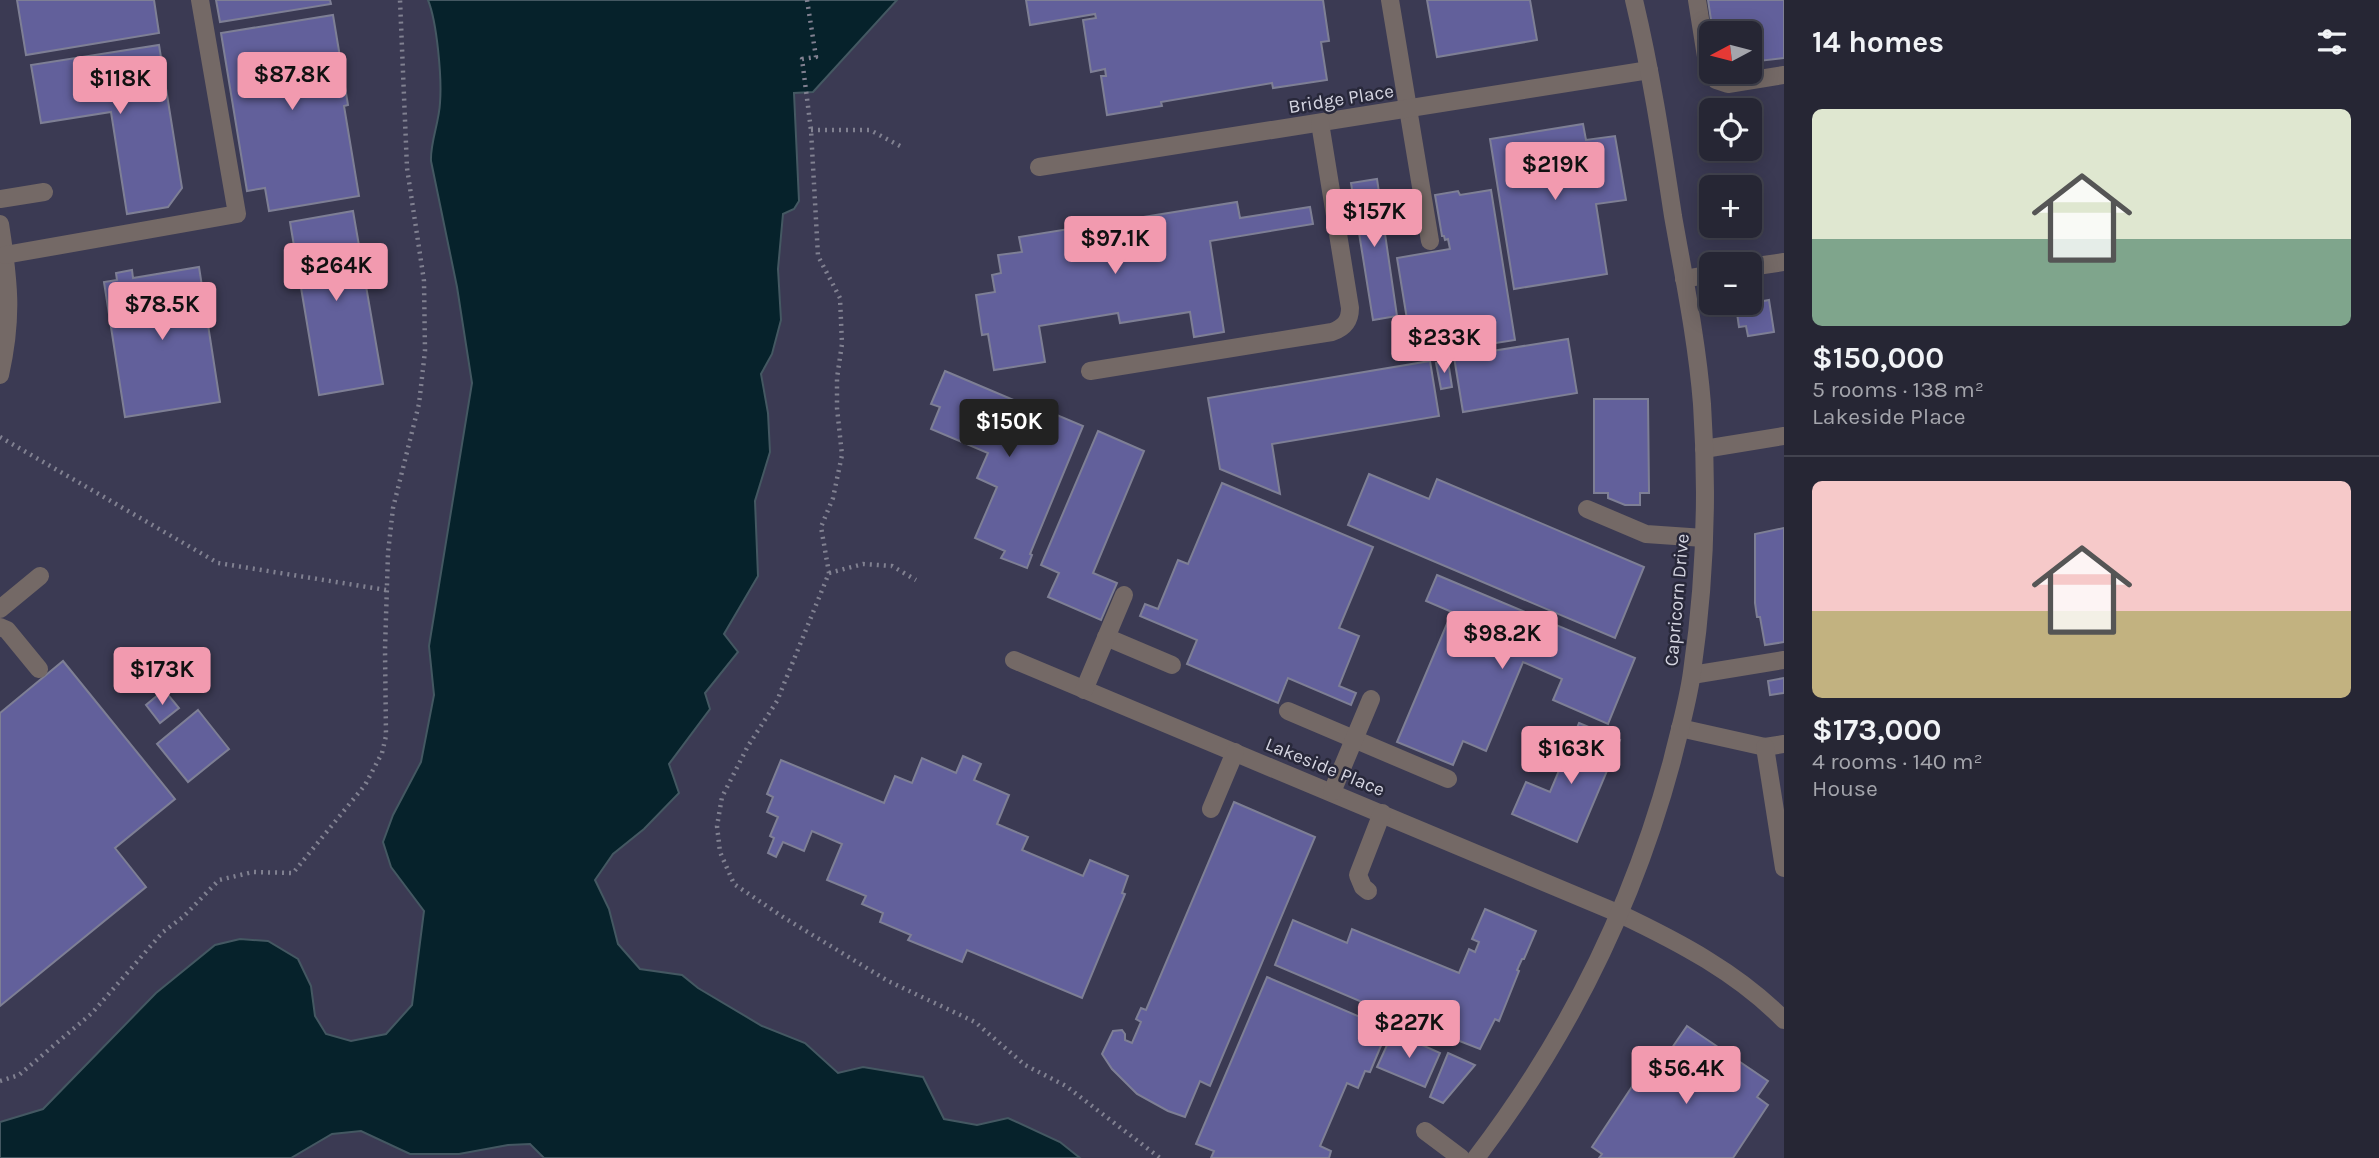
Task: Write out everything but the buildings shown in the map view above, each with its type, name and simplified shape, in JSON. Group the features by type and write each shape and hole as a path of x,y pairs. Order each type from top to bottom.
{"street":[{"path":"0,376 10,314 9,282 2,240 237,214 200,0"},
{"path":"1390,0 1430,241"},
{"name":"Capricorn Drive","path":"1476,1158 1506,1119 1569,1020 1596,968 1644,853 1664,791 1692,675 1704,538 1702,400 1649,70 1634,0"},
{"path":"1697,0 1709,69 1716,80 1728,84 1784,75"},
{"name":"Bridge Place","path":"1039,167 1649,70"},
{"path":"1090,371 1332,332 1346,324 1350,308 1320,123"},
{"path":"0,199 44,192"},
{"path":"1762,265 1784,262"},
{"path":"1684,279 1699,276"},
{"path":"1704,449 1784,436"},
{"path":"1587,509 1646,534 1704,538"},
{"path":"0,609 40,576"},
{"path":"1084,690 1124,595"},
{"path":"0,627 7,630 39,669"},
{"path":"1106,638 1172,665"},
{"name":"Lakeside Place","path":"1014,660 1620,914 1697,953 1763,998 1784,1020"},
{"path":"1692,675 1784,660"},
{"path":"1332,792 1371,699"},
{"path":"1288,711 1448,779"},
{"path":"1680,728 1765,747 1784,744"},
{"path":"1765,747 1784,868"},
{"path":"1211,809 1235,752"},
{"path":"1368,891 1363,887 1358,875 1382,813"},
{"path":"1425,1131 1461,1158"}],"path":[{"path":"0,1081 19,1075 92,1013 163,932 183,917 219,880 253,872 293,873 365,785 382,754 386,736 386,590 393,508 419,404 425,351 424,281 408,168 400,0"},
{"path":"807,0 816,57 802,59 811,130 818,256 840,298 842,344 837,378 837,408 842,455 833,498 821,527 829,573 777,701 748,746 722,797 717,826 720,852 734,884 888,981 975,1022 1026,1065 1066,1086 1160,1158"},
{"path":"811,130 870,130 900,146"},
{"path":"0,437 218,563 386,590"},
{"path":"829,573 863,565 892,566 916,580"}],"shaded area":[{"path":"0,0 1784,0 1784,1158 0,1158"},
{"path":"428,0 897,0 813,92 794,93 799,201 794,209 783,214 778,269 781,320 772,354 761,374 768,413 770,452 755,501 758,576 724,634 738,652 705,693 710,709 669,764 679,793 644,829 613,854 595,880 609,909 618,944 640,969 682,975 698,988 762,1026 805,1043 838,1073 863,1067 923,1077 944,1119 977,1125 1008,1118 1060,1142 1080,1158 544,1158 530,1144 459,1154 410,1154 361,1131 332,1134 291,1158 0,1158 0,1122 43,1109 156,993 215,945 240,939 268,941 298,959 311,986 315,1016 326,1034 351,1041 386,1034 412,1005 424,911 391,867 383,842 393,815 421,762 434,695 429,646 472,383 457,287 431,161 439,110 440,79 436,36"}]}
